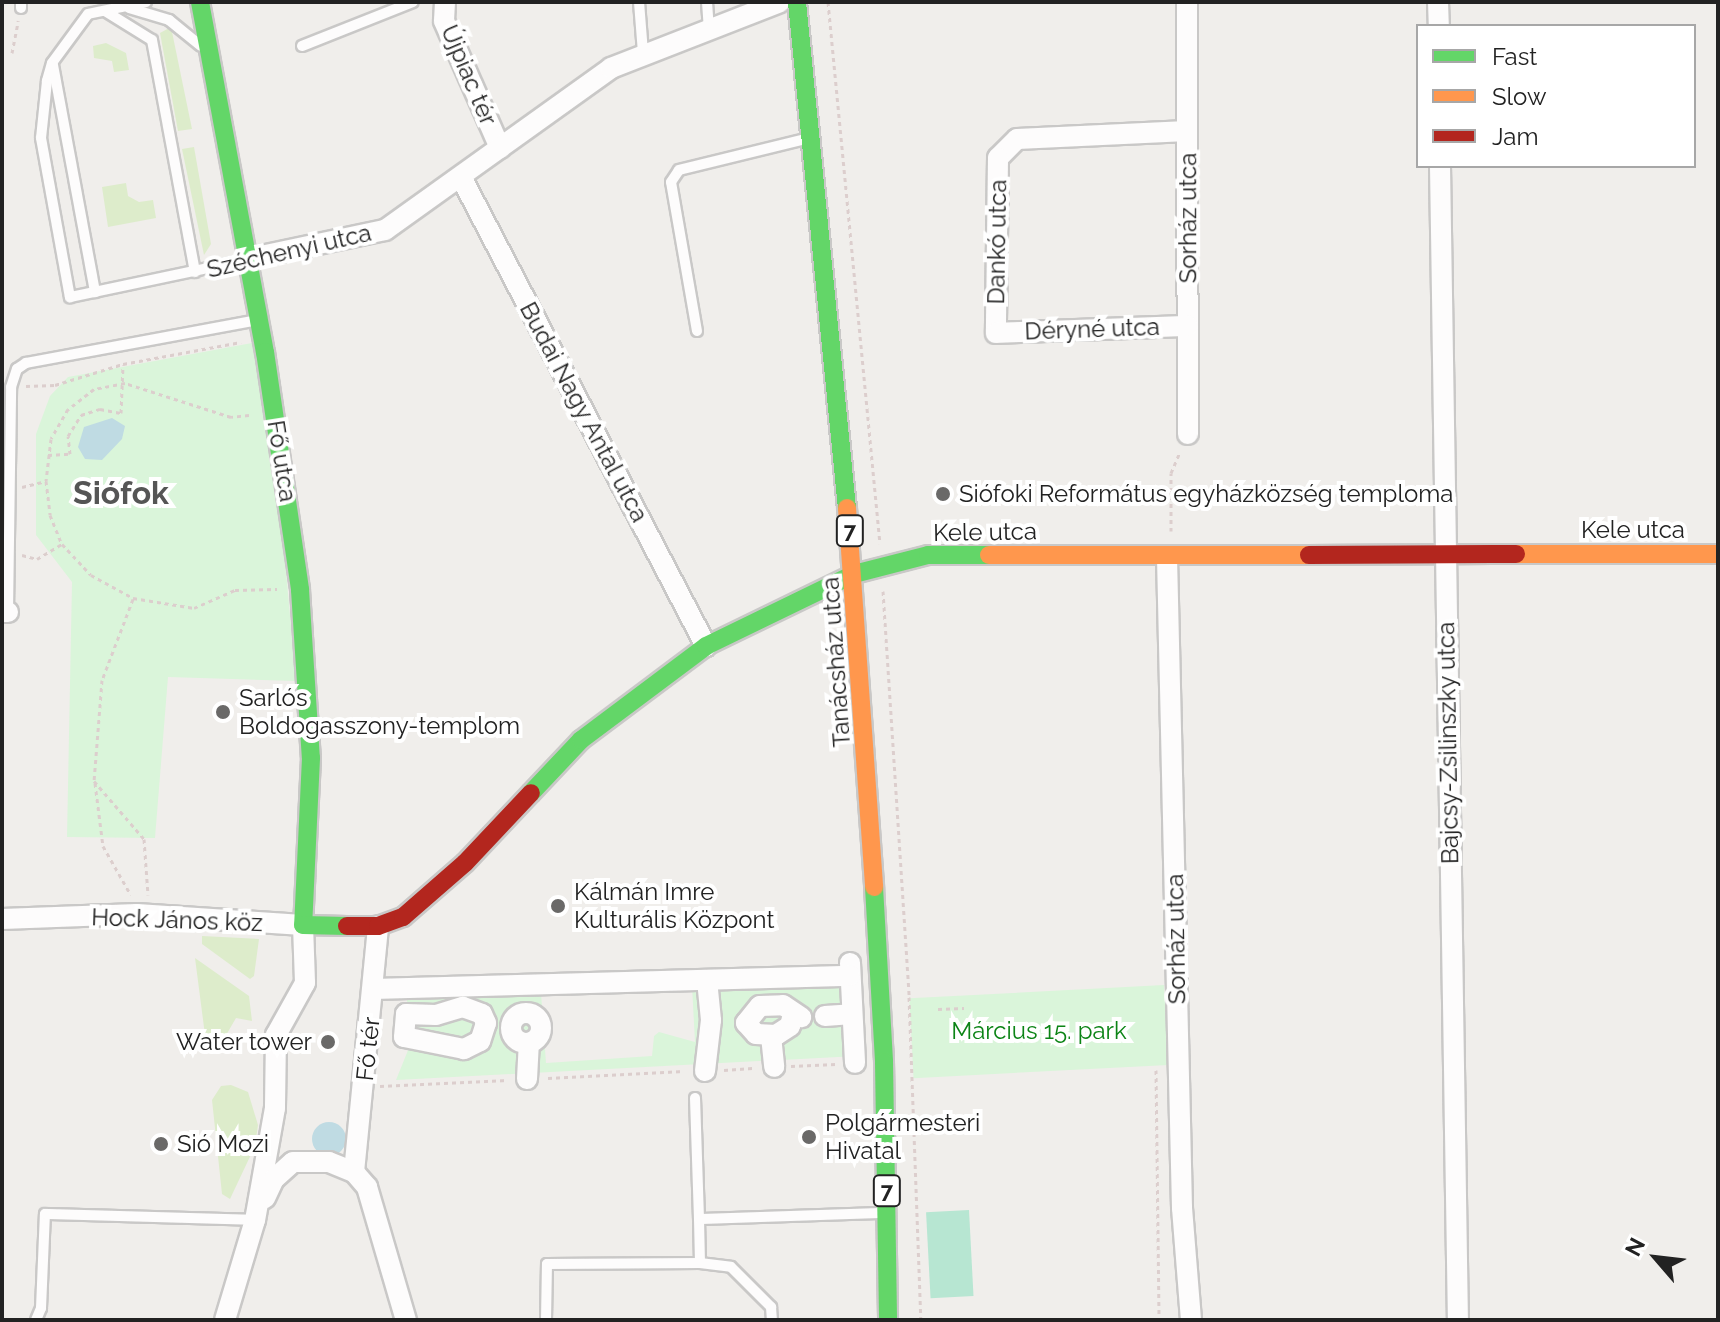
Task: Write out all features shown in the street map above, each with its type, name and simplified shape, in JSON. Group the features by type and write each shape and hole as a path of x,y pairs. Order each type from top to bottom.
{"street":[{"name":"Fő utca","path":"200,2 275,413 300,590 311,758 303,925"},
{"name":"Újpiac tér","path":"445,2 444,21 500,148"},
{"name":"Széchenyi utca","path":"247,259 385,230 462,179 581,88 643,53 780,2"},
{"name":"Tanácsház utca","path":"797,2 854,574 880,961 888,1320"},
{"name":"Sorház utca","path":"1187,2 1188,434"},
{"path":"1438,2 1439,24"},
{"name":"Dankó utca","path":"996,333 998,158 1017,139 1187,131"},
{"name":"Bajcsy-Zsilinszky utca","path":"1440,168 1458,1320"},
{"name":"Budai Nagy Antal utca","path":"462,179 706,646"},
{"name":"Déryné utca","path":"996,333 1188,326"},
{"name":"Sorház utca","path":"1169,550 1182,1208 1191,1320"},
{"name":"Kele utca","path":"378,926 403,917 465,863 581,740 706,646 854,574 928,555 1169,550 1445,555 1718,554"},
{"name":"Hock János köz","path":"2,919 144,914 303,925"},
{"path":"225,1320 255,1220 275,1108 276,1035 305,983 303,925 378,926"},
{"name":"Fő tér","path":"361,1179 364,1086 378,926"},
{"path":"374,989 768,978 850,969 855,1063"},
{"path":"768,978 770,1005"},
{"path":"705,1071 711,1020 707,980"},
{"path":"518,985 524,1013 515,1018 511,1032 529,1043 527,1079"},
{"path":"472,986 473,1010"},
{"path":"770,1005 783,1005 797,1016 790,1026 771,1036 756,1034 746,1023 752,1009 770,1005"},
{"path":"454,1008 473,1010 486,1023 480,1041 464,1049 431,1045 404,1037 406,1014 436,1015 454,1008"},
{"path":"825,1016 852,1014"},
{"path":"431,1045 436,1015"},
{"path":"771,1036 774,1067"},
{"path":"255,1220 274,1179 293,1162 329,1162 361,1179 406,1320"}],"lane":[{"path":"95,292 52,63 88,14 146,2"},
{"path":"302,46 413,2"},
{"path":"639,2 643,53"},
{"path":"707,2 709,29"},
{"path":"123,7 181,26 211,62"},
{"path":"105,11 152,40 195,272"},
{"name":"Széchenyi utca","path":"52,63 42,100 41,138 70,297 247,259"},
{"path":"697,331 671,182 679,170 810,138"},
{"path":"5,612 11,387 26,363 260,329"},
{"path":"695,1098 700,1263"},
{"path":"699,1219 888,1213"},
{"path":"36,1320 41,1308 45,1214 255,1220"},
{"path":"546,1320 547,1264 700,1263 731,1267 771,1307 772,1320"}],"path":[{"path":"12,53 21,5"},
{"path":"11,387 55,385 260,329"},
{"path":"48,455 70,454 68,436 81,415 100,409 121,413 125,383 123,364"},
{"path":"275,413 231,417 125,383 94,389 68,409 48,455 46,481 50,515 62,544 91,575 133,598 194,608 235,590 300,590"},
{"path":"1169,550 1171,473 1188,434"},
{"path":"10,490 46,481"},
{"path":"9,551 37,559 62,544"},
{"path":"133,598 102,680 94,781 103,846 144,914"},
{"path":"94,781 144,839 144,914"},
{"path":"938,1009 964,1008"},
{"path":"364,1086 855,1063"},
{"path":"913,1068 921,1320"},
{"path":"1156,1070 1159,1320"}],"green space":[{"path":"171,27 192,129 178,131 160,33"},
{"path":"106,43 126,53 129,70 114,72 112,61 94,58 93,46"},
{"path":"194,147 211,244 204,255 182,149"},
{"path":"126,183 128,196 139,202 153,200 156,218 108,227 102,187"},
{"path":"252,343 279,495 296,681 168,677 155,838 67,837 72,582 36,535 36,434 50,396 68,377"},
{"path":"202,936 259,939 254,976 250,979 202,944"},
{"path":"195,958 249,996 252,1021 236,1018 225,1037 205,1035"},
{"path":"852,967 857,1056 396,1080 415,1033 406,997 540,979 546,1063 652,1056 654,1036 659,1032 695,1042 692,986"},
{"name":"Március 15. park","path":"1164,985 1168,1065 914,1078 909,998"},
{"path":"231,1085 248,1092 258,1125 255,1146 230,1199 222,1194 212,1100 221,1086"},
{"path":"969,1210 974,1296 931,1298 926,1212"}],"water":[{"path":"112,418 125,426 122,439 102,460 85,459 78,447 84,427"},
{"path":"329,1122 341,1127 346,1139 341,1151 329,1156 317,1151 312,1139 317,1127"}],"traffic: fast":[{"path":"200,2 265,352 300,590 311,758 303,925 347,926"},
{"path":"797,2 847,508"},
{"path":"531,793 581,740 706,646 854,574 928,555 989,555"},
{"path":"874,887 884,1062 888,1320"}],"traffic: slow":[{"path":"847,508 874,887"},
{"path":"1516,554 1718,554"},
{"path":"989,555 1309,555"}],"traffic: jam":[{"path":"1309,555 1516,554"},
{"path":"347,926 378,926 403,917 465,863 531,793"}],"place":[{"name":"Siófoki Református egyházközség temploma","path":"943,494"},
{"name":"Sarlós Boldogasszony-templom","path":"223,712"},
{"name":"Kálmán Imre Kulturális Központ","path":"558,906"},
{"name":"Water tower","path":"328,1042"},
{"name":"Polgármesteri Hivatal","path":"809,1137"},
{"name":"Sió Mozi","path":"161,1144"}],"district":[{"name":"Siófok","path":"121,493"}]}
